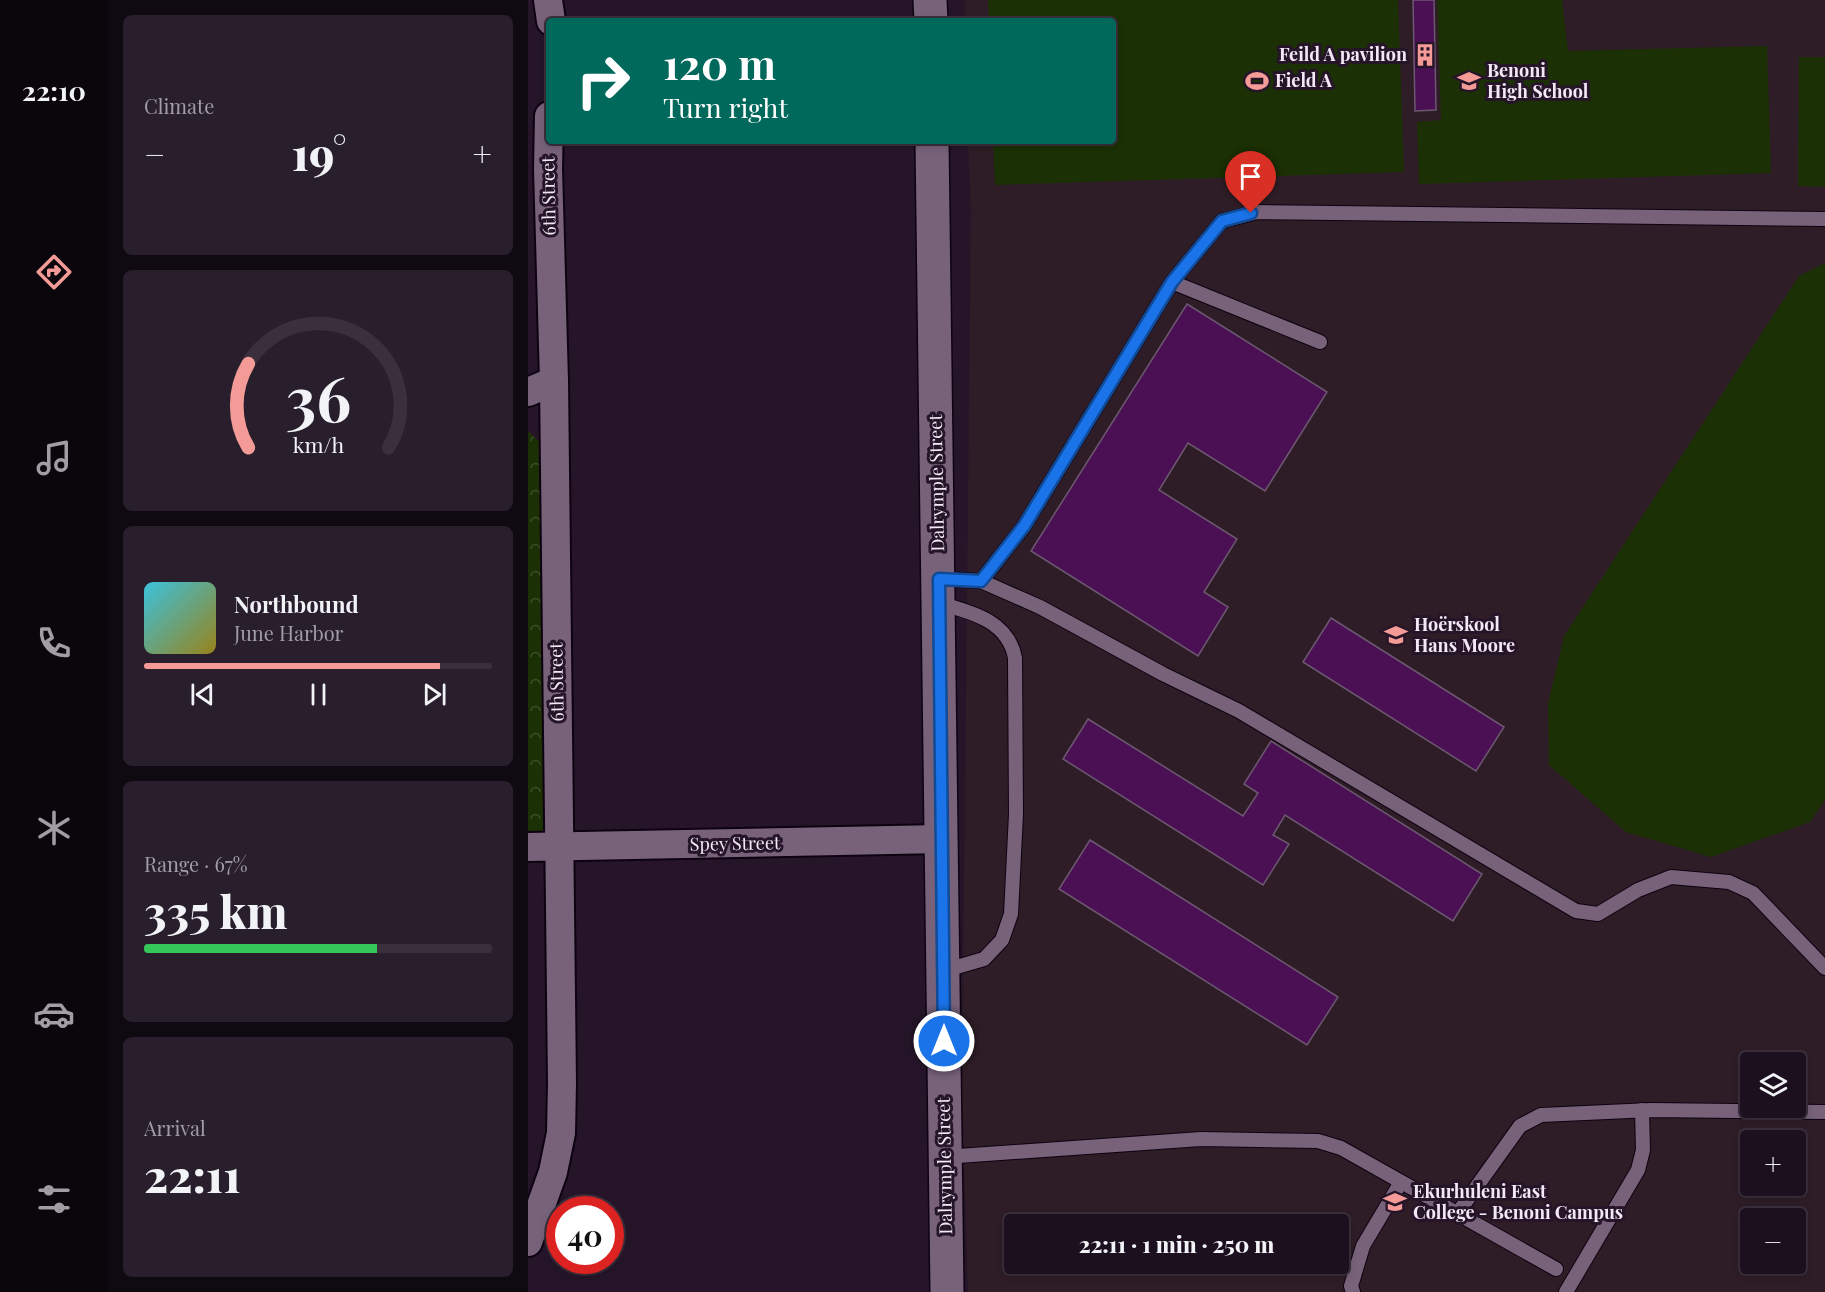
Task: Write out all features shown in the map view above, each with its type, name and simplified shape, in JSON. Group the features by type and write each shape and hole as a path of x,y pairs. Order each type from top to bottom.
{"street":[{"path":"548,0 551,18"},
{"path":"930,0 931,18"},
{"name":"6th Street","path":"528,1242 553,1172 561,1133 554,381 548,144"},
{"name":"Dalrymple Street","path":"932,144 947,1292"},
{"path":"528,392 554,381"},
{"name":"Spey Street","path":"528,847 942,839"}],"lane":[{"path":"981,581 1024,526 1172,282 1222,221 1251,213 1825,219"},
{"path":"1172,282 1320,342"},
{"path":"939,591 981,581 1040,607 1163,674 1239,711 1576,911 1598,914 1638,890 1671,878 1730,882 1753,893 1825,968"},
{"path":"939,591 994,625 1012,645 1016,814 1011,914 1002,940 984,959 943,971"},
{"path":"1457,1214 1520,1126 1540,1115 1642,1110 1825,1112"},
{"path":"1566,1292 1638,1170 1643,1150 1642,1110"},
{"path":"944,1157 1201,1139 1318,1141 1341,1148 1556,1269"},
{"path":"1353,1292 1352,1286 1363,1246 1401,1182"}],"shaded area":[{"name":"Hoërskool Hans Moore","path":"965,0 1825,0 1825,1292 968,1292 962,1090 971,209 968,144 1116,144 1116,18 965,18"}],"green space":[{"name":"Field A","path":"988,0 1398,0 1404,172 995,185 993,144 1116,144 1116,18 989,18"},
{"path":"1437,0 1562,0 1568,51 1767,46 1771,173 1419,184 1417,122 1441,120"},
{"path":"1799,57 1825,57 1825,187 1798,186"},
{"path":"1825,263 1825,800 1810,822 1711,857 1626,832 1549,765 1548,704 1564,636 1799,276"},
{"path":"528,431 545,447 551,816 545,829 528,840"}],"building":[{"name":"Feild A pavilion","path":"1413,0 1434,0 1436,110 1415,111"},
{"path":"1187,304 1327,392 1265,491 1188,443 1159,490 1237,539 1204,592 1228,607 1198,656 1031,551"},
{"path":"1331,618 1504,727 1476,771 1303,662"},
{"path":"1088,719 1243,816 1258,793 1244,784 1271,741 1482,874 1453,921 1285,815 1273,835 1289,844 1263,885 1063,759"},
{"path":"1090,840 1338,997 1307,1045 1059,889"}],"place":[{"name":"Feild A pavilion","path":"1425,55"},
{"name":"Field A","path":"1257,81"},
{"name":"Benoni High School","path":"1469,81"},
{"name":"Hoërskool Hans Moore","path":"1396,635"},
{"name":"Ekurhuleni East College - Benoni Campus","path":"1395,1202"}],"route":[{"path":"944,1041 939,579 981,581 1024,526 1172,282 1222,221 1251,213"}]}
